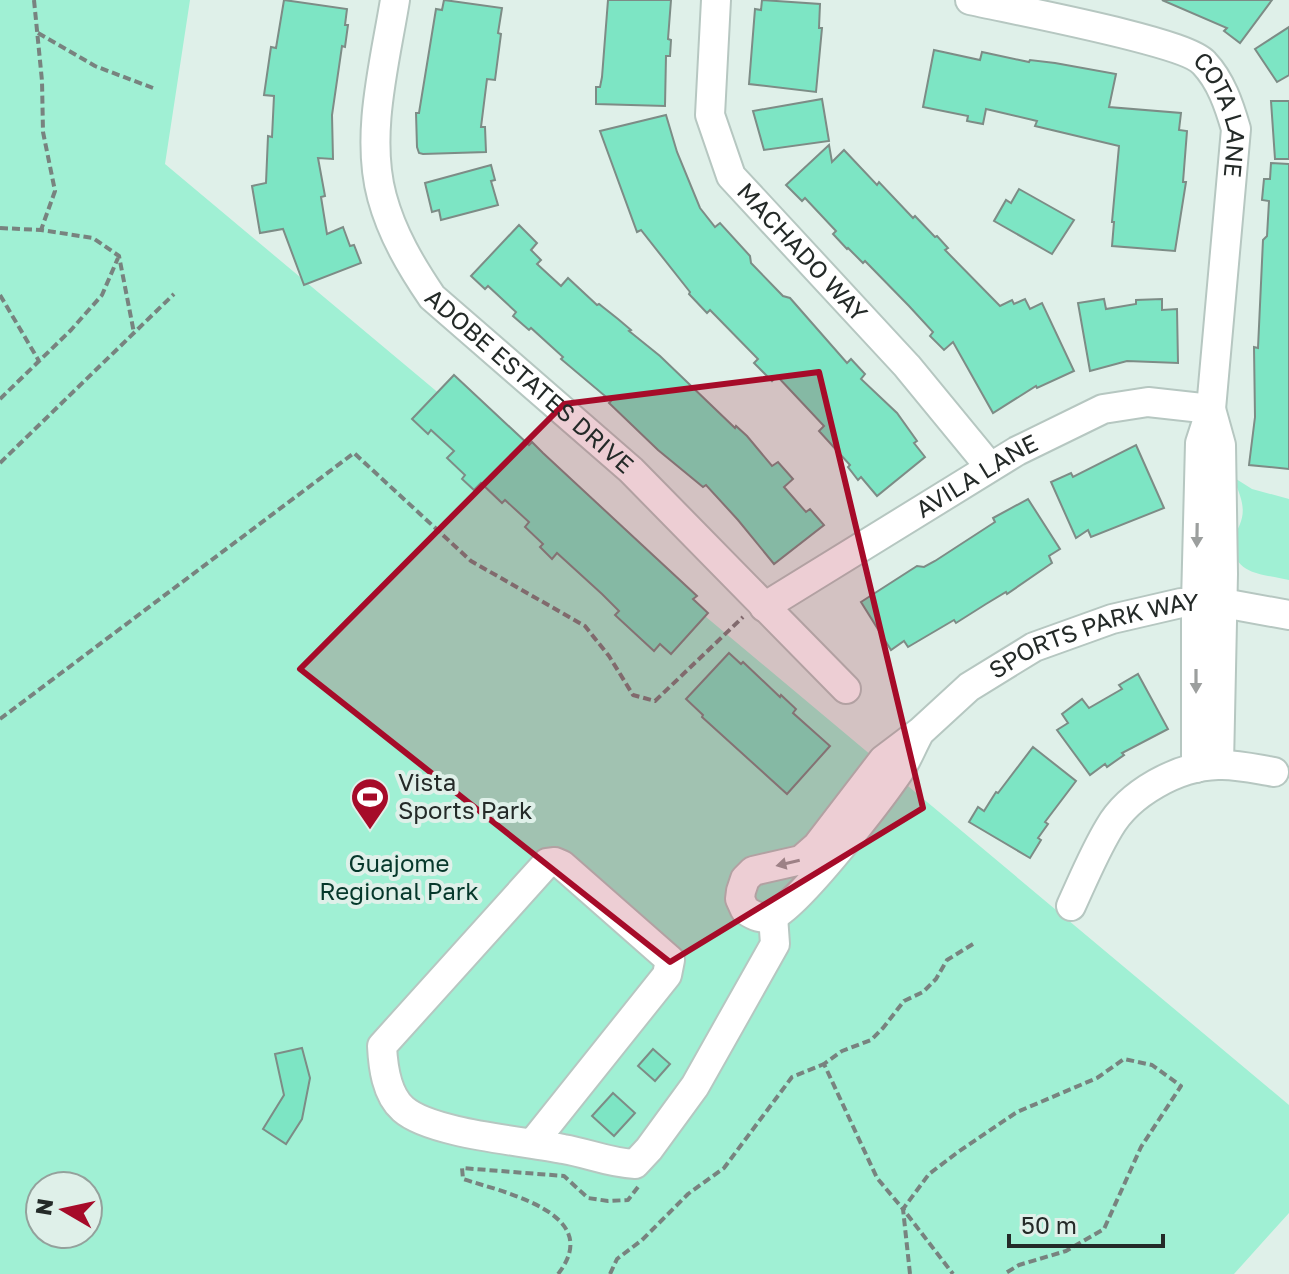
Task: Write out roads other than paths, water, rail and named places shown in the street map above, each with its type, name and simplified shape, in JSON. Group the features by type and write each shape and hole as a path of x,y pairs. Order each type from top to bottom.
{"street":[{"name":"ADOBE ESTATES DRIVE","path":"395,0 377,121 376,161 388,217 414,270 432,297 631,470 753,612 846,689"},
{"name":"MACHADO WAY","path":"716,0 710,115 731,176 907,366 990,467"},
{"name":"COTA LANE","path":"970,0 1164,44 1202,60 1228,100 1236,129 1211,409 1221,445 1209,603 1208,766"},
{"name":"AVILA LANE","path":"753,612 1017,451 1103,409 1148,402 1211,409"},
{"name":"SPORTS PARK WAY","path":"920,732 900,769 788,907 773,916 762,918 745,910 740,899 745,879 753,871 801,860 817,846 883,760 920,732 969,687 1034,647 1112,619 1181,603 1209,603 1289,615"},
{"path":"1071,906 1110,825 1132,802 1164,779 1208,766 1274,772"},
{"path":"532,1144 669,969 670,960 555,862 547,863 382,1046 384,1074 402,1108 444,1127 635,1164 695,1086 775,944 773,916"}],"place":[{"name":"Vista Sports Park","path":"370,831"}],"park label":[{"name":"Guajome Regional Park","path":"399,878"}]}
